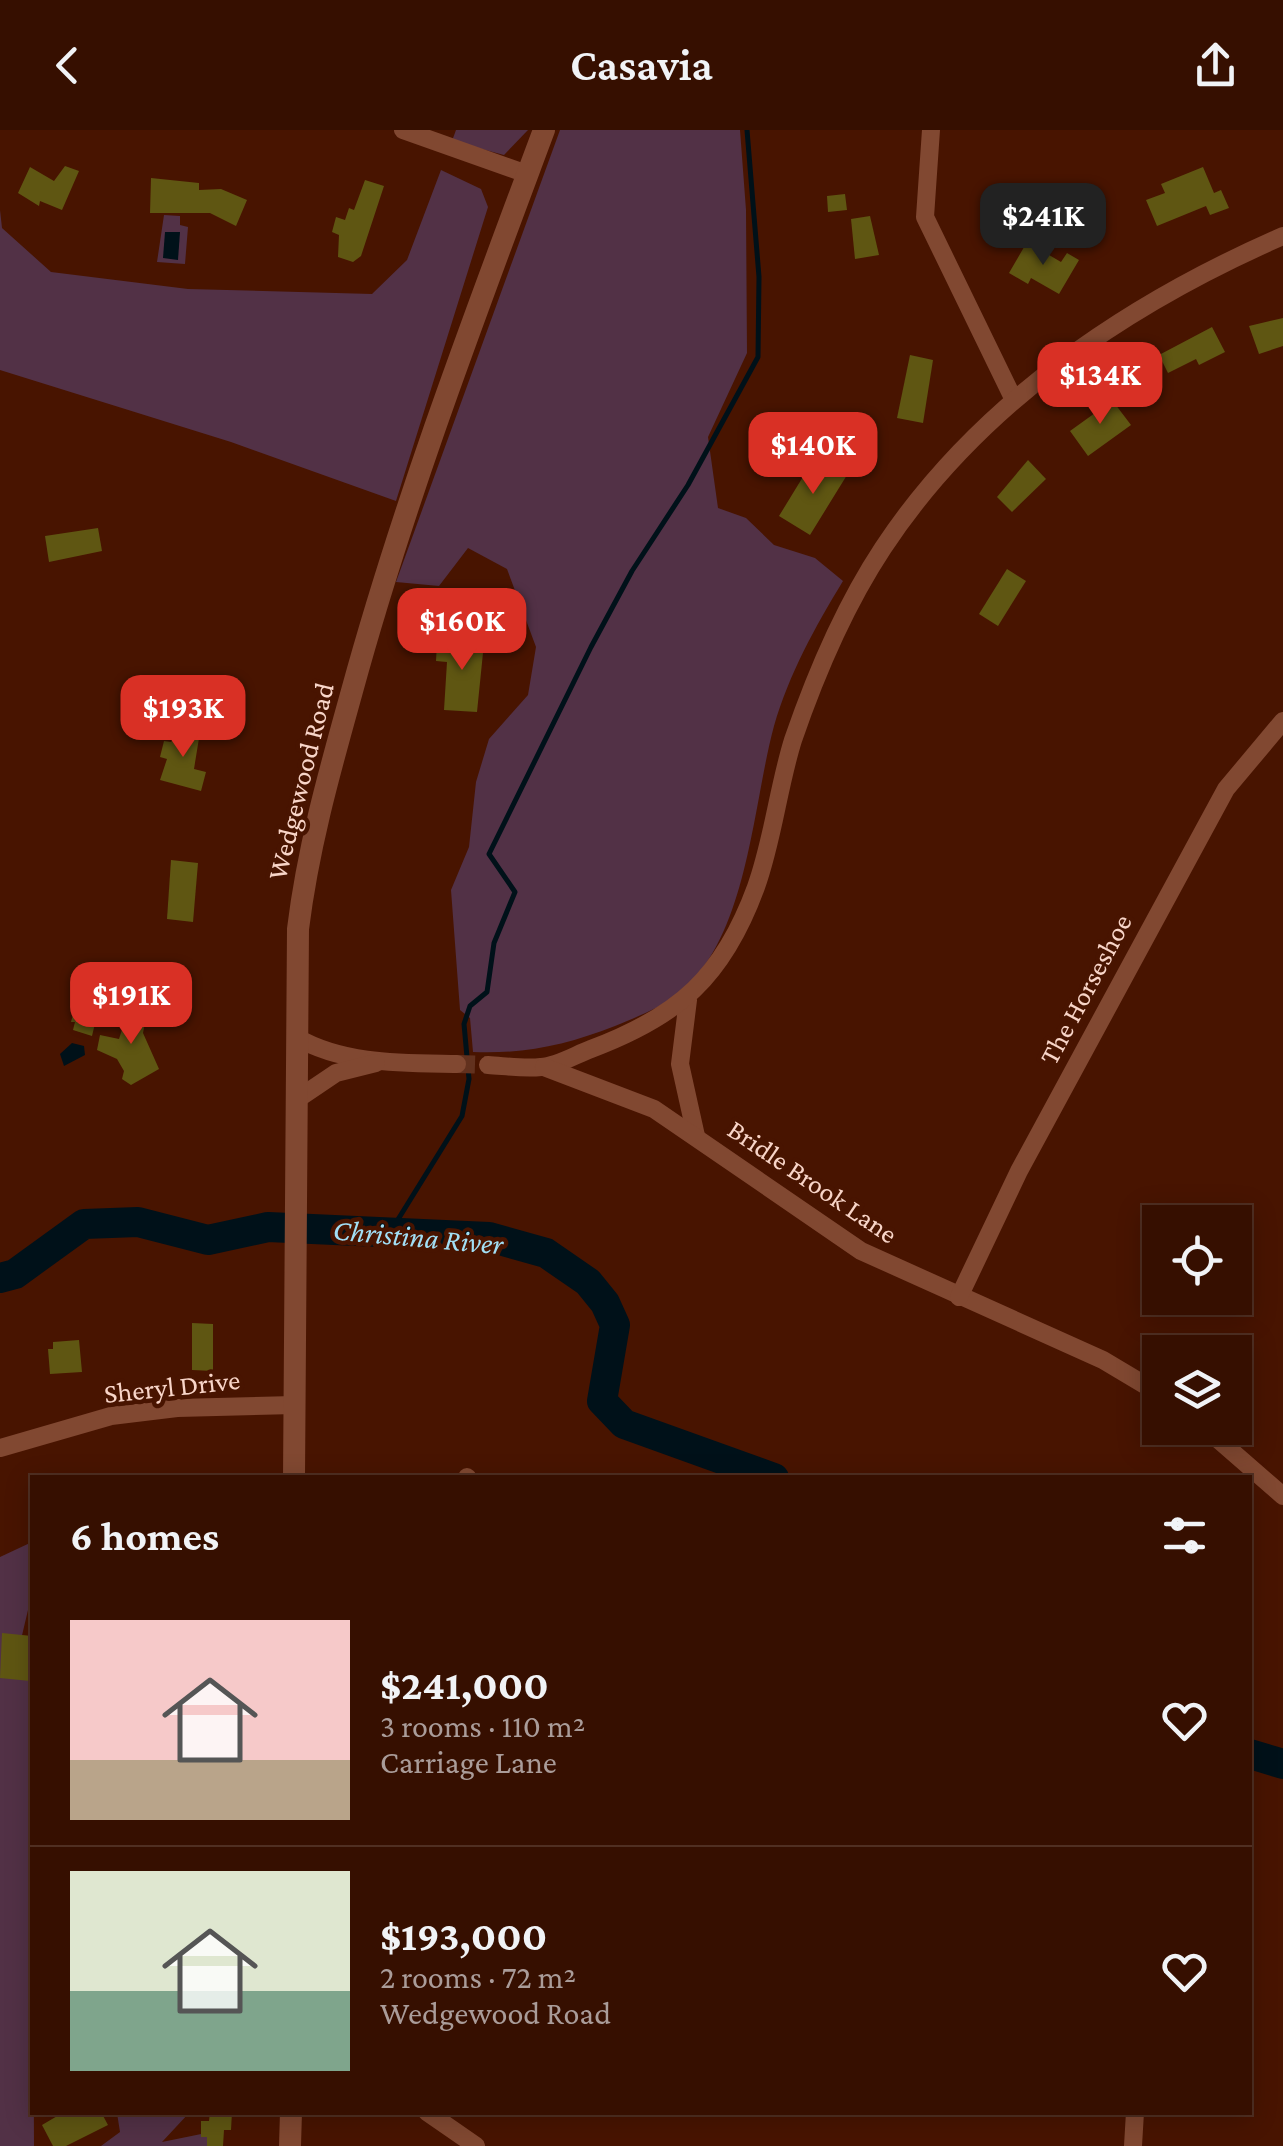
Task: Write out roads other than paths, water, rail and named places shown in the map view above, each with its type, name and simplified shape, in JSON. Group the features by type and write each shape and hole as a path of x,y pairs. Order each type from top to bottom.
{"street":[{"path":"402,130 527,174"},
{"name":"Wedgewood Road","path":"294,1475 298,928 310,847 371,622 446,394 544,130"},
{"path":"932,130 925,217 1014,400"},
{"path":"488,1065 544,1067 642,1028 688,1000 718,964 756,887 794,740 840,630 883,548 949,464 1014,400 1114,323 1215,265 1283,236"},
{"name":"The Horseshoe","path":"960,1298 1019,1171 1226,789 1283,722"},
{"path":"688,1000 680,1064 696,1136"},
{"path":"296,1038 313,1047 378,1062 457,1064"},
{"path":"296,1100 336,1073 378,1062"},
{"name":"Bridle Brook Lane","path":"544,1067 618,1092 696,1136 860,1251 1103,1360 1142,1383"},
{"name":"Sheryl Drive","path":"0,1448 111,1416 177,1408 294,1404"},
{"path":"1229,1445 1275,1478 1283,1496"},
{"path":"290,2146 291,2115"},
{"path":"431,2115 476,2146"},
{"path":"1134,2146 1136,2115"}],"waterway":[{"path":"389,1234 462,1116 469,1079 464,1024 470,1006 487,992 494,943 515,892 489,854 632,571 688,485 758,357 759,277 747,130"},
{"name":"Christina River","path":"0,1278 15,1274 84,1224 138,1222 208,1240 268,1227 489,1237 546,1253 588,1282 605,1303 615,1325 602,1401 624,1424 766,1475"},
{"name":"Christina River","path":"1252,1755 1283,1764"}],"tunnel":[{"path":"457,1064 488,1065"}]}
